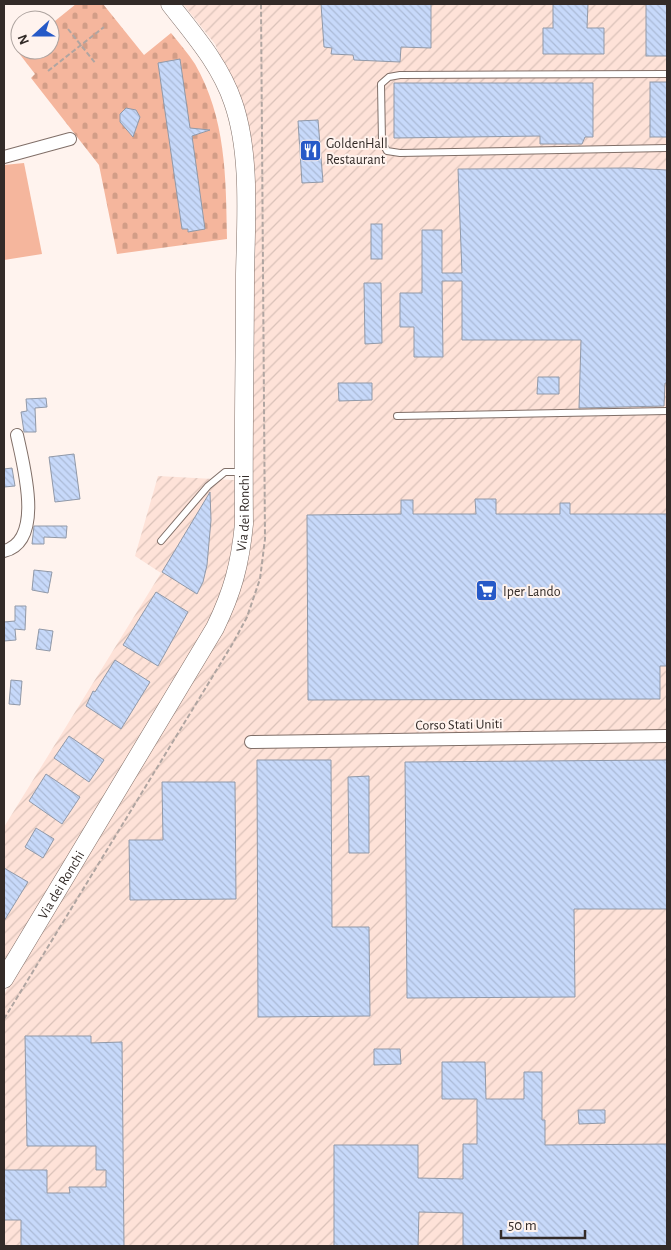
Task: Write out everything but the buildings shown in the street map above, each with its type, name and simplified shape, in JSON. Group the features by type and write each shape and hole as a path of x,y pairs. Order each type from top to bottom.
{"street":[{"name":"Via dei Ronchi","path":"4,979 185,682 228,601 240,562 244,524 246,230 241,135 234,103 221,75 209,54 170,4"},
{"path":"4,157 70,139"},
{"path":"4,551 11,549 20,542 26,529 28,515 27,482 17,435"},
{"name":"Corso Stati Uniti","path":"251,742 667,736"}],"lane":[{"path":"667,74 400,76 389,77 381,84 382,142 387,151 400,153 667,148"},
{"path":"397,416 667,411"},
{"path":"161,541 208,486 226,472 244,472"}],"path":[{"path":"4,1019 232,644 246,617 260,579 265,539 262,4"},
{"path":"48,71 104,27"},
{"path":"68,30 96,64"}],"shaded area":[{"path":"183,4 667,4 667,1246 4,1246 4,994 16,975 4,968 4,827 161,573 135,556 158,476 251,481 239,100 215,44"}],"green space":[{"path":"76,4 103,4 144,55 171,33 186,52 195,64 205,84 213,105 218,127 225,171 227,239 117,254 99,165 31,78 35,74 24,60 60,60 60,17"},
{"path":"24,163 42,254 4,260 4,165"}],"place":[{"name":"GoldenHall Restaurant","path":"310,151"},
{"name":"Iper Lando","path":"487,591"}]}
